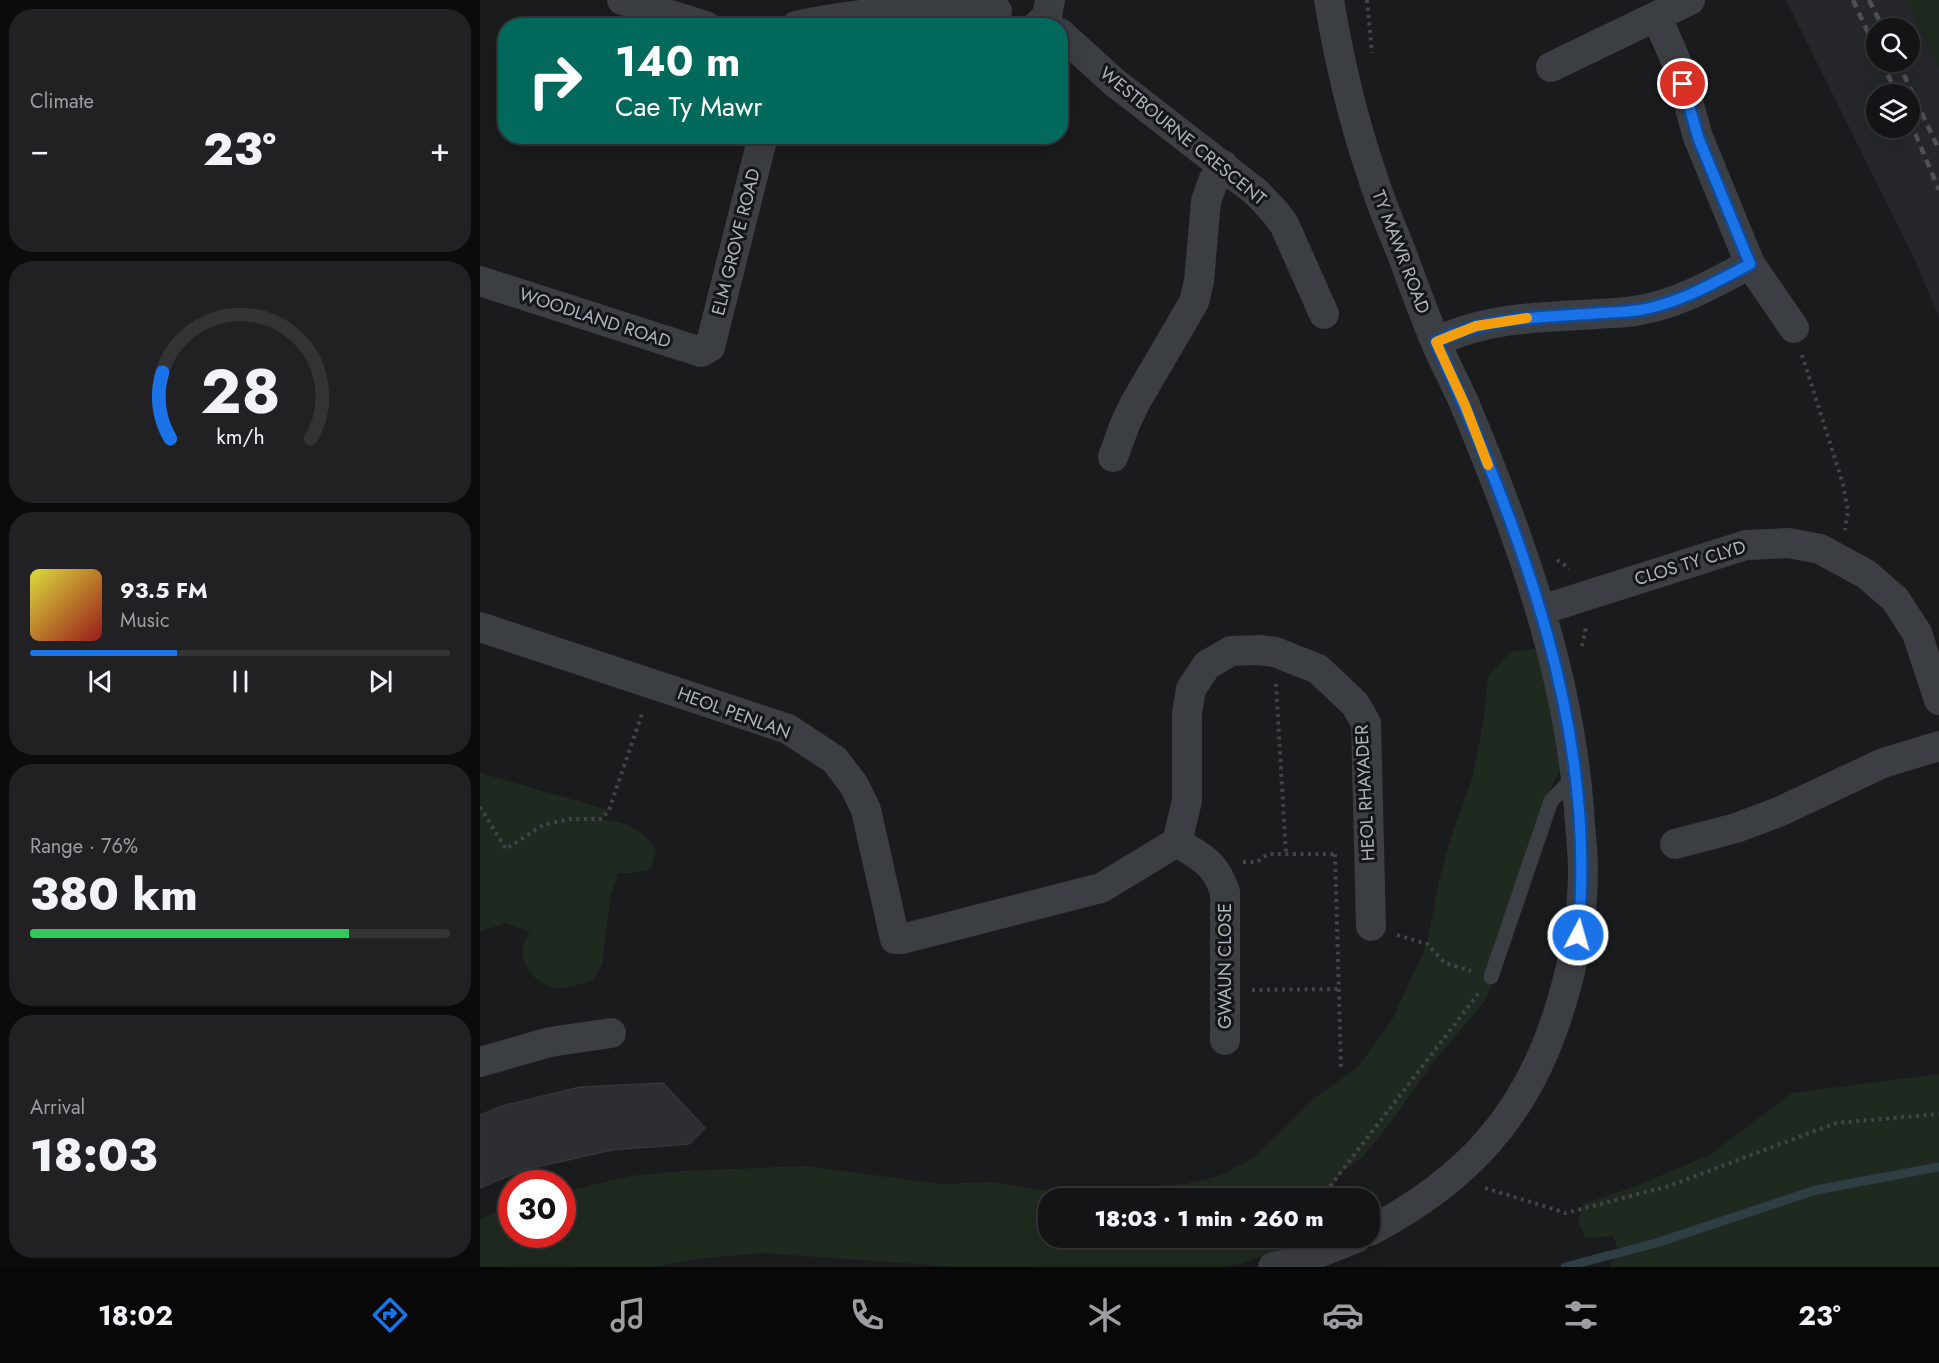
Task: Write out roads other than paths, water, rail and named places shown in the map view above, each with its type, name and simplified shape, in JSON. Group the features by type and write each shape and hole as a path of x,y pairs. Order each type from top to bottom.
{"street":[{"path":"622,0 680,18"},
{"name":"TY MAWR ROAD","path":"1329,0 1348,96 1373,179 1436,342 1469,416 1512,526 1541,610 1571,740 1583,870 1578,935 1564,994 1540,1064 1517,1105 1480,1151 1457,1173 1420,1201 1380,1225"},
{"path":"1551,67 1690,0"},
{"path":"835,18 882,13 960,10 1000,12"},
{"path":"1657,17 1678,66 1698,137 1750,264 1794,328"},
{"name":"WESTBOURNE CRESCENT","path":"1068,39 1114,82 1256,192 1284,224 1324,314"},
{"name":"ELM GROVE ROAD","path":"710,347 760,144"},
{"path":"1113,457 1135,403 1194,302 1199,281 1206,201 1214,179 1223,165"},
{"path":"1436,342 1476,326 1526,318 1638,311 1659,306 1685,298 1750,264"},
{"name":"WOODLAND ROAD","path":"480,281 701,352 710,347"},
{"name":"CLOS TY CLYD","path":"1541,610 1746,544 1789,543 1820,549 1866,574 1895,599 1917,633 1939,700"},
{"name":"HEOL PENLAN","path":"480,627 788,729 835,760 854,785 866,810 895,939 1101,888 1177,842"},
{"name":"HEOL RHAYADER","path":"1177,842 1187,801 1187,713 1191,689 1207,665 1231,651 1259,650 1275,652 1318,669 1355,704 1366,723 1371,926"},
{"path":"1675,844 1736,828 1781,811 1883,763 1939,746"},
{"name":"GWAUN CLOSE","path":"1177,842 1208,862 1219,875 1225,892 1225,1040"},
{"path":"480,1062 550,1042 611,1033"},
{"path":"1273,1267 1293,1263 1331,1248"}],"lane":[{"path":"1491,977 1551,801 1576,775"}],"waterway":[{"path":"1565,1267 1656,1243 1816,1190 1939,1167"}],"railway":[{"path":"1853,0 1866,28"},
{"path":"1869,0 1878,18"},
{"path":"1887,72 1892,84"},
{"path":"1903,72 1939,150"},
{"path":"1917,138 1939,190"}]}
